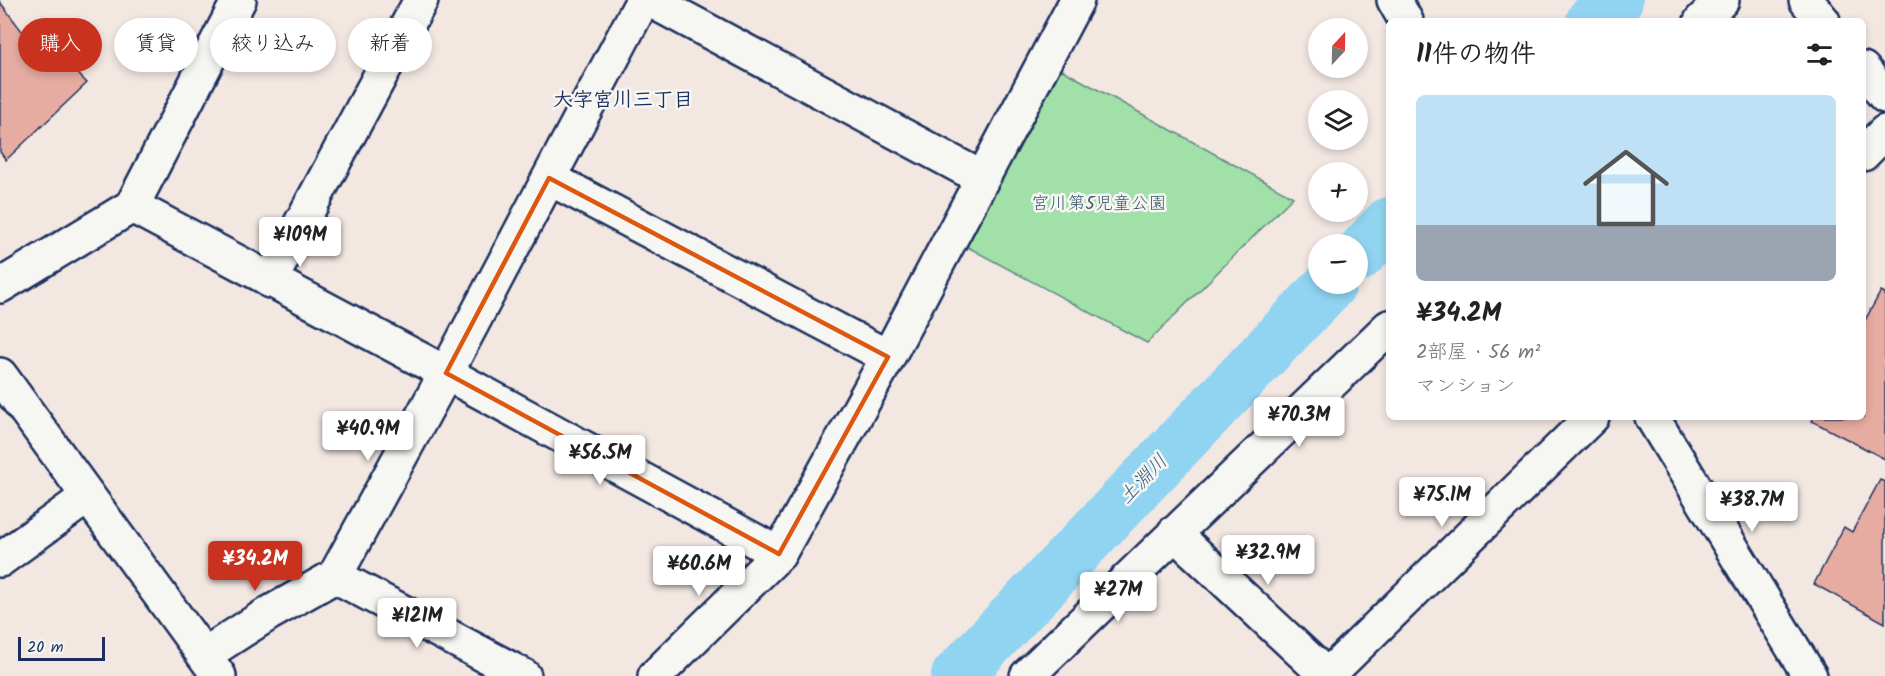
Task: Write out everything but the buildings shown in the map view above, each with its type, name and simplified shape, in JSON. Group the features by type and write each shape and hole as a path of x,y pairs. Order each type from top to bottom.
{"street":[{"path":"0,286 132,206 238,0"},
{"path":"270,281 421,0"},
{"path":"0,375 212,670 268,614 335,576 446,373 643,0"},
{"path":"650,0 982,178"},
{"path":"655,676 779,554 888,357 1077,0"},
{"path":"1394,0 1405,18"},
{"path":"1704,18 1722,0"},
{"path":"1806,0 1821,18"},
{"path":"1866,73 1885,96"},
{"path":"1866,151 1885,132"},
{"path":"549,178 888,357"},
{"path":"132,206 779,554"},
{"path":"1027,676 1386,330"},
{"path":"1174,532 1327,676 1589,420"},
{"path":"1654,420 1810,676"},
{"path":"0,560 88,496"},
{"path":"335,576 524,676"}],"highlighted area":[{"path":"549,178 888,357 779,554 446,373"}],"green space":[{"name":"宮川第5児童公園","path":"1055,66 1293,197 1147,343 958,242"}],"waterway":[{"name":"土淵川","path":"1596,18 1617,0"},
{"name":"土淵川","path":"1368,245 1386,226"},
{"name":"土淵川","path":"957,676 1321,294"}],"district":[{"name":"大字宮川三丁目","path":"623,101"}]}
